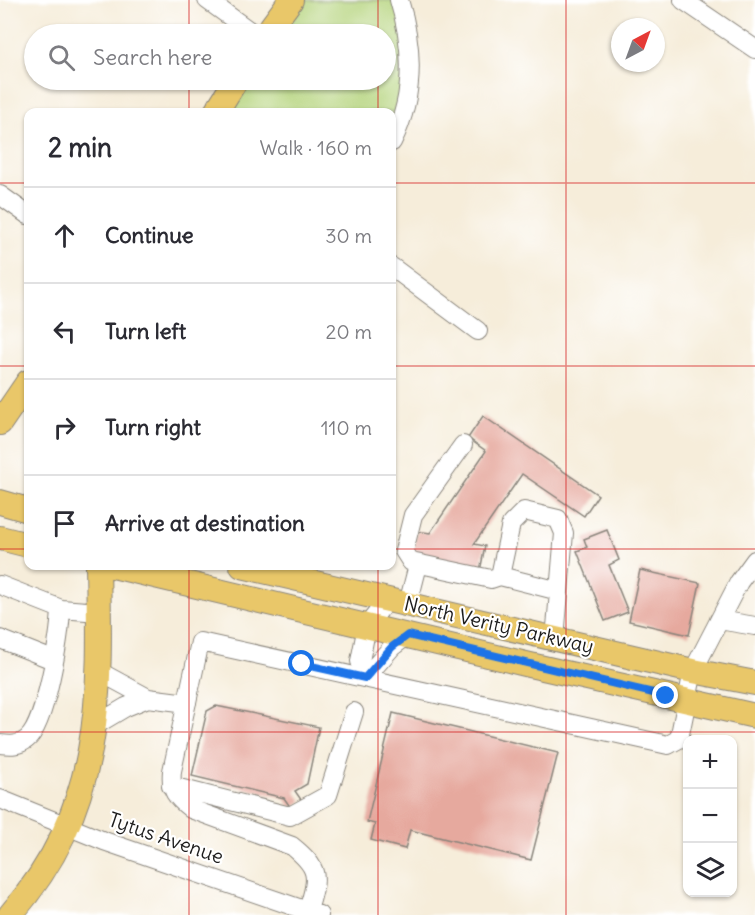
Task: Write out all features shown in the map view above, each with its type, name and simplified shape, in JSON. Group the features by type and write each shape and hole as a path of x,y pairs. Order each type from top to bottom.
{"main road":[{"path":"273,24 291,0"},
{"path":"218,108 230,90"},
{"path":"4,409 24,386"},
{"path":"0,502 24,509"},
{"path":"0,538 24,544"},
{"path":"10,915 39,877 68,827 86,771 100,672 98,570"},
{"name":"North Verity Parkway","path":"130,570 755,716"},
{"name":"North Verity Parkway","path":"285,571 398,602 555,639 693,671 754,681"}],"street":[{"path":"207,0 240,24"},
{"path":"396,134 409,85 411,50 399,0"},
{"path":"683,0 755,49"},
{"path":"0,195 24,212"},
{"path":"396,270 478,331"},
{"path":"463,445 413,515 404,551 411,562 491,579 500,576 559,591"},
{"path":"500,576 511,524 524,511 558,519 564,533 555,639"},
{"path":"314,913 317,880 312,867 303,855 292,846 191,809 180,800 171,786 172,771 200,642 668,745 679,739 693,671 739,582 755,560"},
{"path":"365,678 360,661 367,626 398,602 418,565"},
{"path":"0,585 61,609 99,612"},
{"path":"0,744 15,745 27,739 34,730 48,688 61,630 61,609"},
{"path":"719,620 755,626"},
{"path":"365,678 392,647 408,635"},
{"path":"0,639 53,660"},
{"path":"100,672 148,698 187,703"},
{"path":"94,726 126,707 148,698"},
{"path":"171,786 290,816 328,795 354,712"},
{"name":"Tytus Avenue","path":"0,799 68,827 314,913"}],"green space":[{"path":"291,0 399,0 411,50 396,123 396,108 218,108 230,90 396,90 396,24 273,24"}],"building":[{"path":"483,416 598,495 584,516 522,474 474,544 485,546 480,571 412,557 417,531 430,533 486,451 468,438"},
{"path":"607,530 619,560 609,565 628,612 605,621 577,551 587,547 584,539"},
{"path":"640,570 700,583 689,635 629,621"},
{"path":"216,706 319,727 307,784 295,791 302,801 291,808 284,798 192,776 207,711"},
{"path":"393,713 558,753 531,860 410,830 405,849 371,840 375,824 367,822"}],"route":[{"path":"302,664 365,678 381,658 408,635 666,696"}]}
